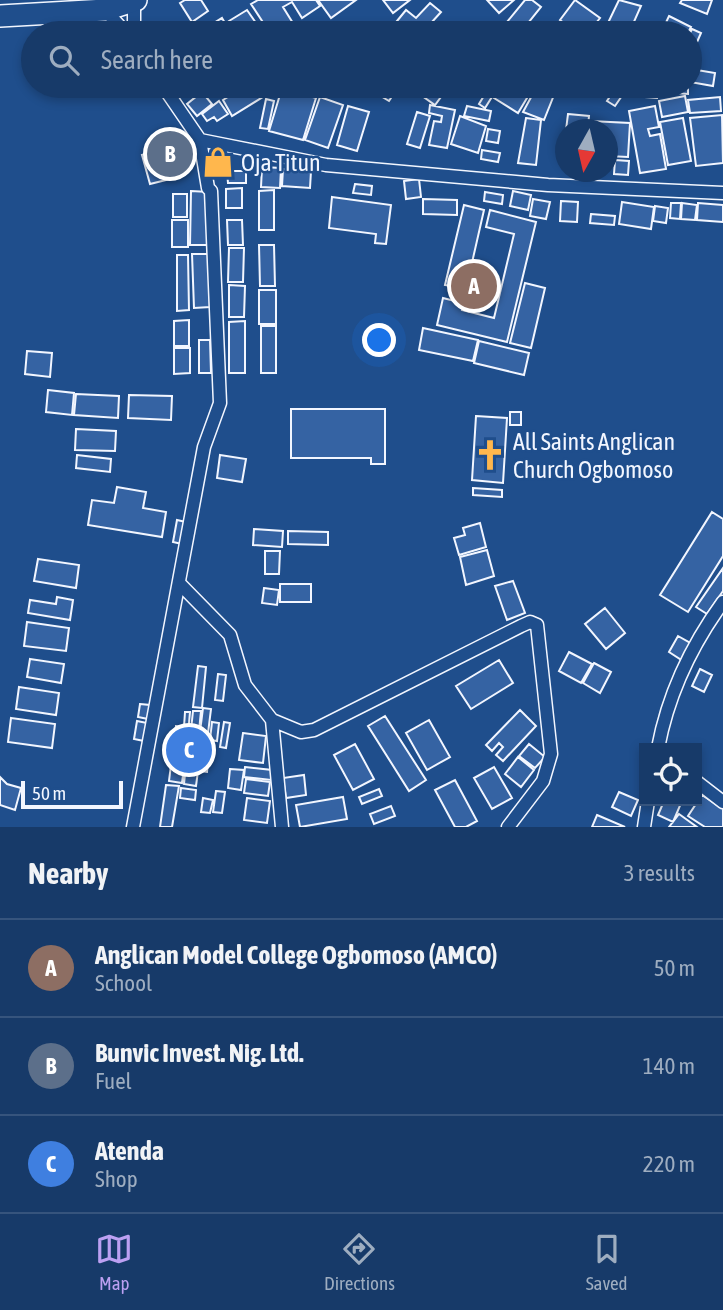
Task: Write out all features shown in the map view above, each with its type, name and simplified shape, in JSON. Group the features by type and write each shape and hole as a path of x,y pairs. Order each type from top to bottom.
{"highway":[{"path":"0,16 70,7 105,10 135,1"}],"street":[{"path":"134,21 135,1"},
{"path":"105,10 115,21"},
{"path":"133,827 204,447 220,403 212,198 200,140 171,98"},
{"path":"200,140 326,165 548,186 723,193"},
{"path":"179,583 230,635 245,685 272,720 302,732 314,730 521,626 530,622 537,625 551,754 543,781 508,827"},
{"path":"659,743 665,713 698,637 719,617 723,603"},
{"path":"272,720 282,827"},
{"path":"702,786 723,802"},
{"path":"643,827 647,806"}],"building":[{"path":"185,0 201,0 208,11 191,21 180,3"},
{"path":"258,0 316,0 320,6 302,18 292,2 283,7 292,21 262,21 251,4"},
{"path":"318,0 356,0 331,18"},
{"path":"383,0 410,0 393,13"},
{"path":"487,0 514,0 499,13"},
{"path":"525,0 532,0 541,7 530,21 508,21"},
{"path":"575,0 600,18 598,21 560,20"},
{"path":"619,0 641,6 634,21 609,21"},
{"path":"682,0 712,0 707,14 680,3"},
{"path":"430,3 441,12 433,21 397,21 406,10 416,18"},
{"path":"247,10 255,21 229,21"},
{"path":"669,16 679,21 667,21"},
{"path":"702,71 715,73 713,86 702,84"},
{"path":"720,97 721,111 690,113 688,100"},
{"path":"194,98 207,98 212,104 197,116 187,104"},
{"path":"226,98 261,98 232,116 223,100"},
{"path":"279,98 316,98 303,140 269,131"},
{"path":"320,98 343,105 328,148 305,140"},
{"path":"425,98 440,98 435,105"},
{"path":"483,98 491,98 485,108 479,104"},
{"path":"494,98 527,98 518,113"},
{"path":"531,98 553,98 544,120 523,112"},
{"path":"609,98 620,98 615,106 607,101"},
{"path":"685,98 688,112 662,117 659,101"},
{"path":"266,99 274,101 268,129 260,128"},
{"path":"219,101 228,114 217,121 214,117 207,121 202,114"},
{"path":"430,105 455,110 447,148 429,145 434,121 441,122 442,116 429,113"},
{"path":"348,106 369,112 357,151 337,145"},
{"path":"467,106 491,111 489,121 464,116"},
{"path":"655,106 659,127 648,129 650,136 660,134 666,169 640,173 629,111"},
{"path":"417,112 430,116 420,148 407,144"},
{"path":"568,114 589,116 589,119 567,119"},
{"path":"722,115 723,163 696,166 690,118"},
{"path":"460,116 486,126 478,153 451,144"},
{"path":"526,118 541,120 536,165 518,163"},
{"path":"683,118 691,161 668,165 660,122"},
{"path":"618,122 630,123 628,157 618,156"},
{"path":"488,129 500,131 498,143 486,141"},
{"path":"179,141 187,172 173,175 165,145"},
{"path":"161,149 170,179 150,184 142,155"},
{"path":"482,150 500,153 498,162 481,159"},
{"path":"618,160 629,161 628,175 618,174"},
{"path":"262,167 281,168 280,188 261,187"},
{"path":"283,169 311,171 310,188 282,186"},
{"path":"227,171 246,171 246,183 228,183"},
{"path":"419,179 421,197 406,199 404,181"},
{"path":"355,184 372,186 371,195 353,193"},
{"path":"242,188 242,208 226,208 226,189"},
{"path":"274,190 274,230 259,230 259,191"},
{"path":"191,191 209,192 209,245 190,245"},
{"path":"513,191 531,195 528,210 510,206"},
{"path":"485,192 503,195 502,204 484,201"},
{"path":"173,194 187,194 187,217 173,217"},
{"path":"332,197 391,205 386,244 375,243 376,234 329,228"},
{"path":"423,199 457,200 457,215 423,214"},
{"path":"533,199 550,202 546,219 530,216"},
{"path":"561,201 578,202 577,222 560,221"},
{"path":"622,202 654,207 651,229 619,224"},
{"path":"671,203 681,203 680,219 670,218"},
{"path":"682,203 697,205 695,220 681,219"},
{"path":"698,203 723,205 723,222 697,220"},
{"path":"464,205 484,210 466,289 445,285"},
{"path":"655,206 668,208 666,223 653,221"},
{"path":"490,210 536,222 507,342 437,325 443,298 463,303 462,310 494,318 514,234 486,227"},
{"path":"591,214 615,216 614,225 590,223"},
{"path":"172,220 188,220 188,247 172,247"},
{"path":"227,220 242,220 243,245 228,245"},
{"path":"259,245 274,245 275,286 260,286"},
{"path":"229,248 244,248 243,282 228,282"},
{"path":"192,254 209,254 210,307 194,308"},
{"path":"177,255 188,255 189,310 177,311"},
{"path":"525,283 545,288 531,348 510,343"},
{"path":"229,285 245,286 244,317 229,317"},
{"path":"259,290 276,290 276,324 259,324"},
{"path":"189,320 189,346 174,346 174,321"},
{"path":"245,321 245,373 229,373 229,322"},
{"path":"261,326 276,326 276,373 261,373"},
{"path":"423,328 478,340 473,361 419,350"},
{"path":"199,340 210,340 211,373 199,373"},
{"path":"479,341 529,353 524,375 474,363"},
{"path":"174,348 190,348 190,373 174,374"},
{"path":"27,351 52,353 50,377 25,374"},
{"path":"48,390 74,393 72,415 46,412"},
{"path":"76,394 119,396 118,418 74,415"},
{"path":"129,395 172,396 171,420 128,418"},
{"path":"291,409 385,409 385,464 371,464 371,458 291,458"},
{"path":"510,412 521,412 521,425 510,425"},
{"path":"476,416 507,418 503,483 472,480"},
{"path":"76,429 116,431 115,451 75,450"},
{"path":"77,455 111,459 110,472 76,468"},
{"path":"220,455 246,459 242,482 217,478"},
{"path":"117,487 146,492 143,508 166,512 162,537 88,525 92,500 114,503"},
{"path":"473,488 502,490 502,497 473,495"},
{"path":"712,512 723,519 723,556 688,612 660,595"},
{"path":"177,520 186,522 182,544 173,542"},
{"path":"480,523 486,547 459,555 454,538 465,535 463,528"},
{"path":"254,529 283,531 282,547 253,545"},
{"path":"288,531 328,532 328,545 288,544"},
{"path":"487,550 494,576 466,585 460,557"},
{"path":"265,551 280,551 279,574 265,574"},
{"path":"38,559 79,565 76,588 34,581"},
{"path":"723,568 723,591 707,614 696,607"},
{"path":"513,581 525,613 507,620 495,586"},
{"path":"280,584 311,584 311,602 280,602"},
{"path":"264,588 279,590 277,605 262,603"},
{"path":"57,597 73,600 70,620 28,613 30,600 56,604"},
{"path":"605,608 625,633 606,649 585,624"},
{"path":"27,622 69,628 66,651 24,646"},
{"path":"678,636 692,644 683,661 669,652"},
{"path":"569,652 592,664 581,683 559,671"},
{"path":"30,659 64,664 61,683 27,677"},
{"path":"499,660 513,683 471,709 456,686"},
{"path":"594,663 611,672 600,693 583,683"},
{"path":"198,666 206,667 202,708 193,707"},
{"path":"700,669 712,675 704,692 692,686"},
{"path":"218,674 226,675 223,701 215,700"},
{"path":"19,687 59,693 56,715 16,709"},
{"path":"140,704 150,705 148,719 138,717"},
{"path":"203,708 211,709 207,741 199,740"},
{"path":"520,710 536,726 503,761 496,755 503,747 499,743 492,751 486,745"},
{"path":"193,711 201,711 199,731 191,730"},
{"path":"185,712 190,712 187,745 174,743 176,726 184,727"},
{"path":"385,716 426,780 409,791 368,726"},
{"path":"11,718 55,724 52,748 8,742"},
{"path":"429,720 450,757 427,770 406,733"},
{"path":"137,721 147,723 144,741 134,739"},
{"path":"212,722 219,723 217,741 210,740"},
{"path":"224,722 230,723 226,748 220,747"},
{"path":"243,733 266,736 263,763 239,760"},
{"path":"203,742 210,743 207,772 199,771"},
{"path":"355,744 374,779 353,790 334,755"},
{"path":"529,744 545,757 535,768 519,756"},
{"path":"188,746 201,748 196,786 184,784"},
{"path":"173,749 186,751 182,783 169,781"},
{"path":"518,757 534,770 521,787 505,774"},
{"path":"245,767 272,770 271,780 244,777"},
{"path":"494,767 512,798 492,809 474,778"},
{"path":"230,769 244,770 241,790 228,788"},
{"path":"304,775 306,795 286,798 283,778"},
{"path":"0,777 7,784 21,788 15,810 0,805"},
{"path":"246,779 270,782 268,796 244,793"},
{"path":"455,780 477,821 466,827 455,827 435,790"},
{"path":"166,785 179,786 172,827 160,827"},
{"path":"181,788 196,790 195,800 180,798"},
{"path":"379,789 382,796 362,804 359,797"},
{"path":"216,791 225,792 222,813 213,812"},
{"path":"619,792 638,800 631,816 612,807"},
{"path":"702,795 723,809 723,827 705,827 688,816 695,806 702,806"},
{"path":"343,797 347,819 300,827 296,805"},
{"path":"203,798 213,800 210,813 201,812"},
{"path":"247,798 270,801 267,823 244,820"},
{"path":"391,806 395,816 374,824 370,814"},
{"path":"662,806 680,806 673,822 658,815"},
{"path":"679,814 697,827 669,827"},
{"path":"597,815 625,827 592,827"}],"place":[{"name":"Bunvic Invest. Nig. Ltd.","path":"170,154"},
{"name":"Oja Titun","path":"218,162"},
{"name":"Anglican Model College Ogbomoso (AMCO)","path":"474,286"},
{"name":"All Saints Anglican Church Ogbomoso","path":"490,455"},
{"name":"Atenda","path":"189,750"}]}
